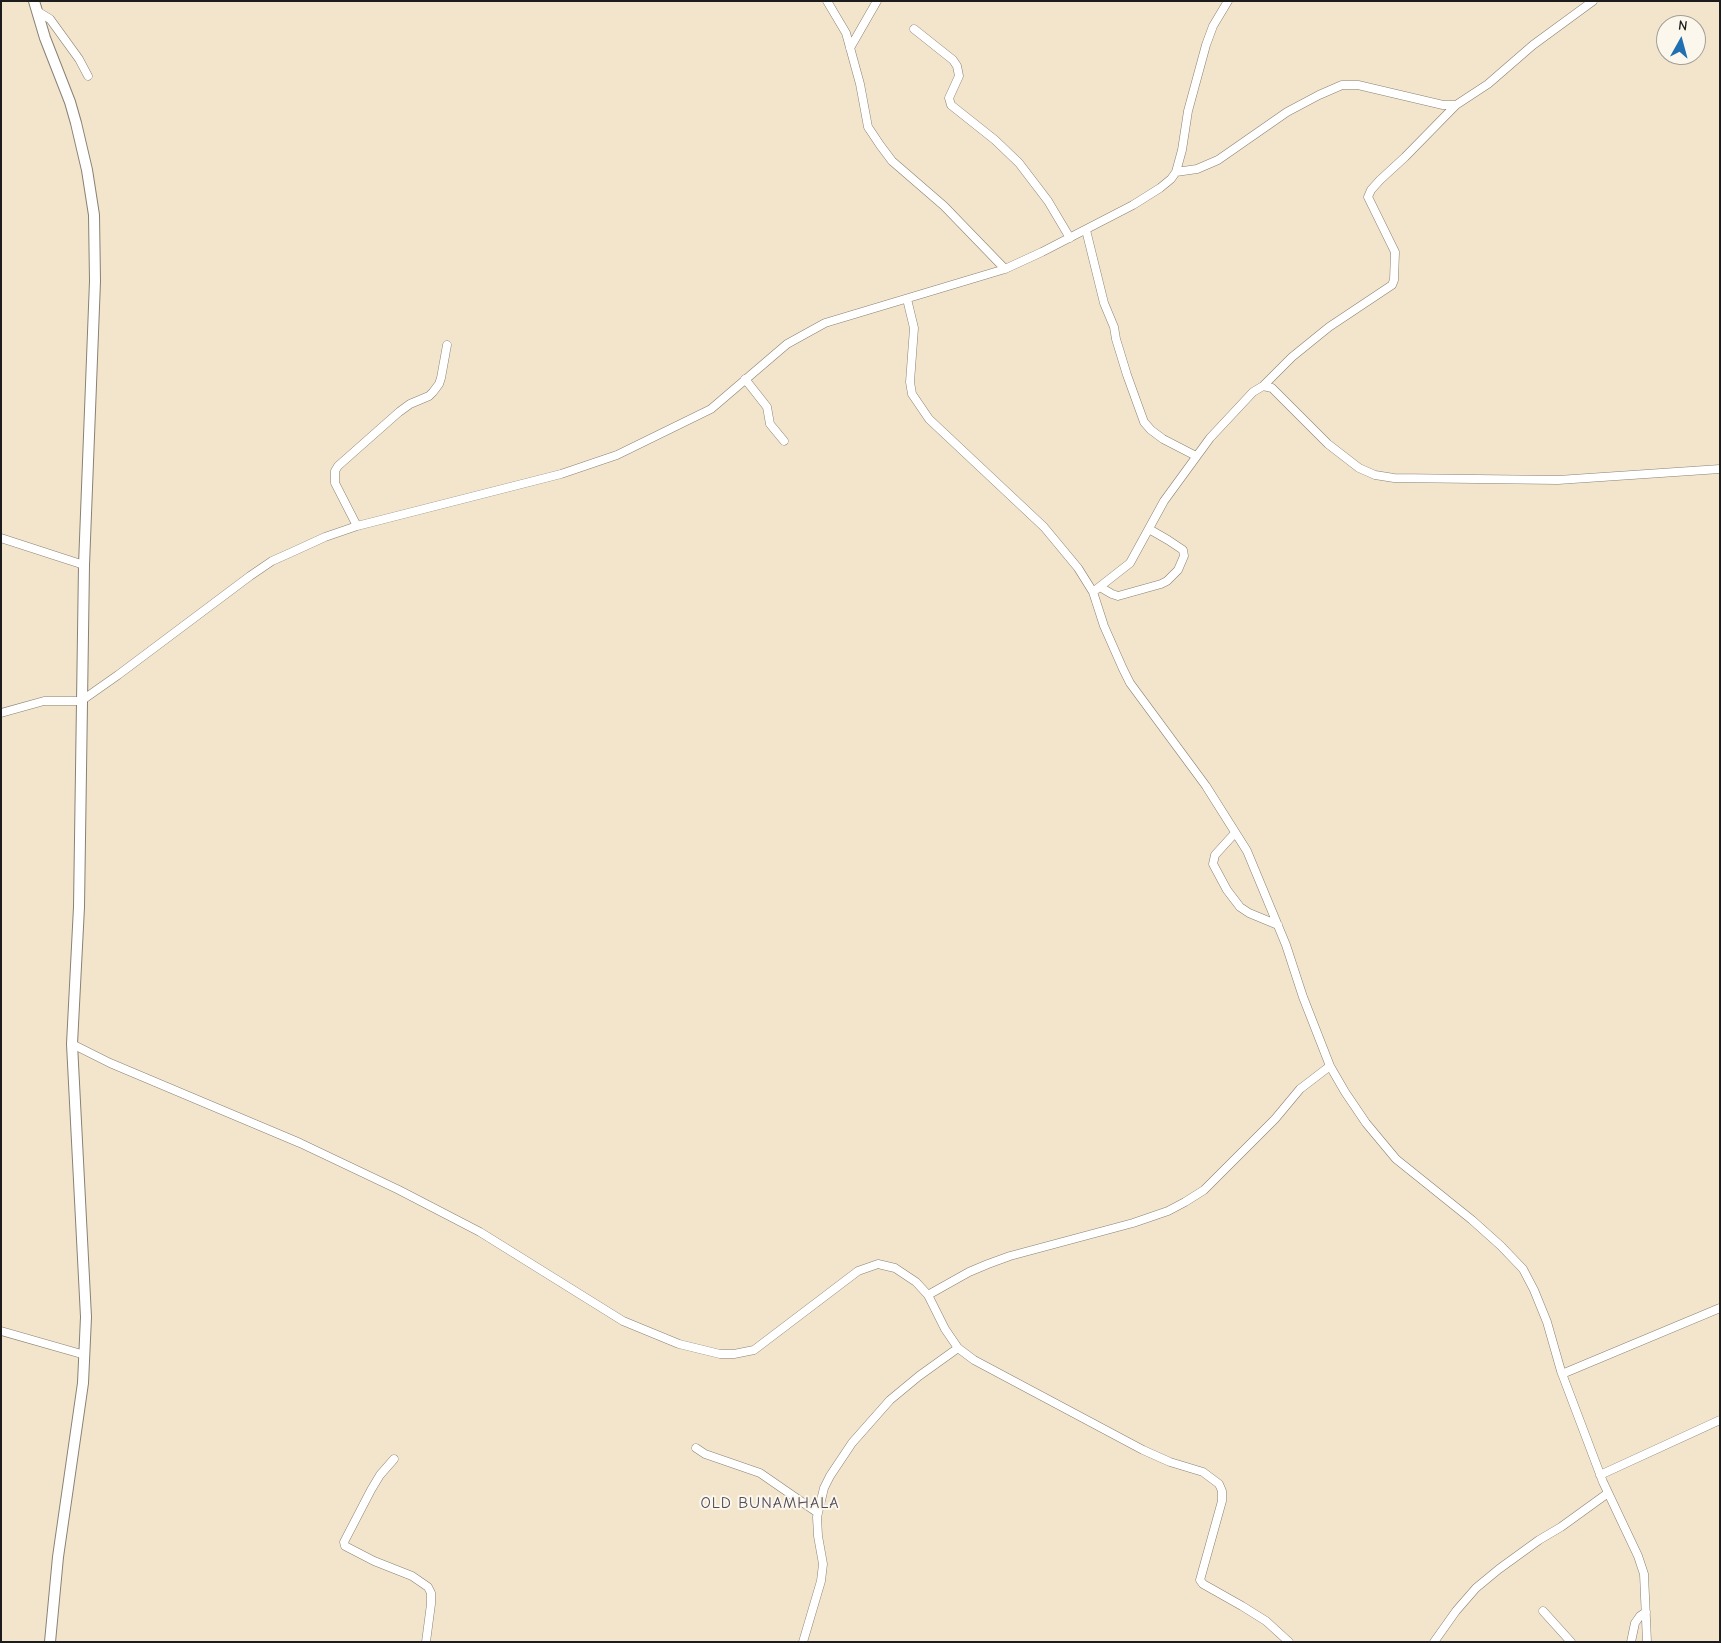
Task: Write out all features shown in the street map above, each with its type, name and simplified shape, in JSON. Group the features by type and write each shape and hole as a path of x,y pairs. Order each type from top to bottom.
{"street":[{"path":"827,1 843,26 860,84 868,126 883,150 892,162 944,206 1005,269"},
{"path":"850,48 877,1"},
{"path":"1,714 44,701 81,701 272,561 357,526 561,474 617,455 712,409 787,344 826,323 1005,269 1086,230 1140,201 1166,184 1176,172 1182,150 1188,110 1206,45 1213,26 1228,1"},
{"path":"1092,592 1130,563 1164,500 1210,438 1253,392 1263,386 1292,357 1329,327 1392,285 1394,280 1395,252 1368,197 1380,180 1456,105 1488,84 1533,44 1593,1"},
{"path":"35,6 50,19 88,76"},
{"path":"35,6 76,123 87,170 94,215 94,281 81,701 79,907 72,1044 86,1298 85,1355 79,1412 58,1558 50,1642"},
{"path":"914,29 958,66 959,76 949,98 951,105 991,136 1019,163 1048,201 1070,238"},
{"path":"1176,172 1207,166 1287,112 1342,85 1358,85 1442,104 1456,105"},
{"path":"1086,230 1104,303 1114,327 1126,375 1144,422 1163,439 1196,456"},
{"path":"907,299 914,328 912,394 929,419 1044,527 1078,568 1092,592 1116,654 1130,682 1206,786 1251,859 1286,945 1302,997 1330,1066 1366,1123 1396,1159 1472,1220 1501,1246 1522,1269 1534,1290 1547,1322 1562,1374 1600,1475 1638,1556 1644,1574 1647,1642"},
{"path":"357,526 336,482 335,471 338,466 399,412 433,392 441,378 447,345"},
{"path":"745,379 767,408 770,424 784,441"},
{"path":"1263,386 1272,388 1328,444 1359,468 1385,477 1409,479 1558,480 1720,469"},
{"path":"1100,587 1118,596 1161,584 1178,570 1184,556 1182,548 1149,529"},
{"path":"1,538 84,565"},
{"path":"1235,832 1214,855 1213,864 1227,890 1240,907 1249,913 1278,925"},
{"path":"72,1044 110,1063 300,1143 399,1190 480,1232 623,1321 679,1344 720,1354 734,1354 754,1350 858,1271 878,1264 895,1268 916,1282 928,1295 945,1329 958,1348 996,1373 1103,1430 1157,1457 1203,1472 1219,1484 1222,1491 1222,1501 1200,1580 1202,1584 1266,1621 1289,1642"},
{"path":"928,1295 969,1272 1002,1259 1133,1223 1168,1211 1185,1202 1204,1190 1220,1175 1300,1089 1330,1066"},
{"path":"1562,1374 1622,1347 1664,1332 1720,1308"},
{"path":"1,1331 85,1355"},
{"path":"803,1642 819,1589 822,1572 822,1557 818,1536 818,1513 824,1488 836,1465 852,1443 890,1400 958,1348"},
{"path":"1600,1475 1720,1420"},
{"path":"696,1448 705,1454 760,1473 818,1513"},
{"path":"394,1459 380,1475 344,1542 345,1546 374,1561 412,1576 428,1587 431,1592 431,1604 426,1642"},
{"path":"1434,1642 1456,1611 1484,1581 1539,1540 1561,1527 1608,1493"},
{"path":"1543,1611 1571,1642"},
{"path":"1630,1642 1635,1623 1646,1612"}],"district":[{"name":"OLD BUNAMHALA","path":"770,1503"}]}
